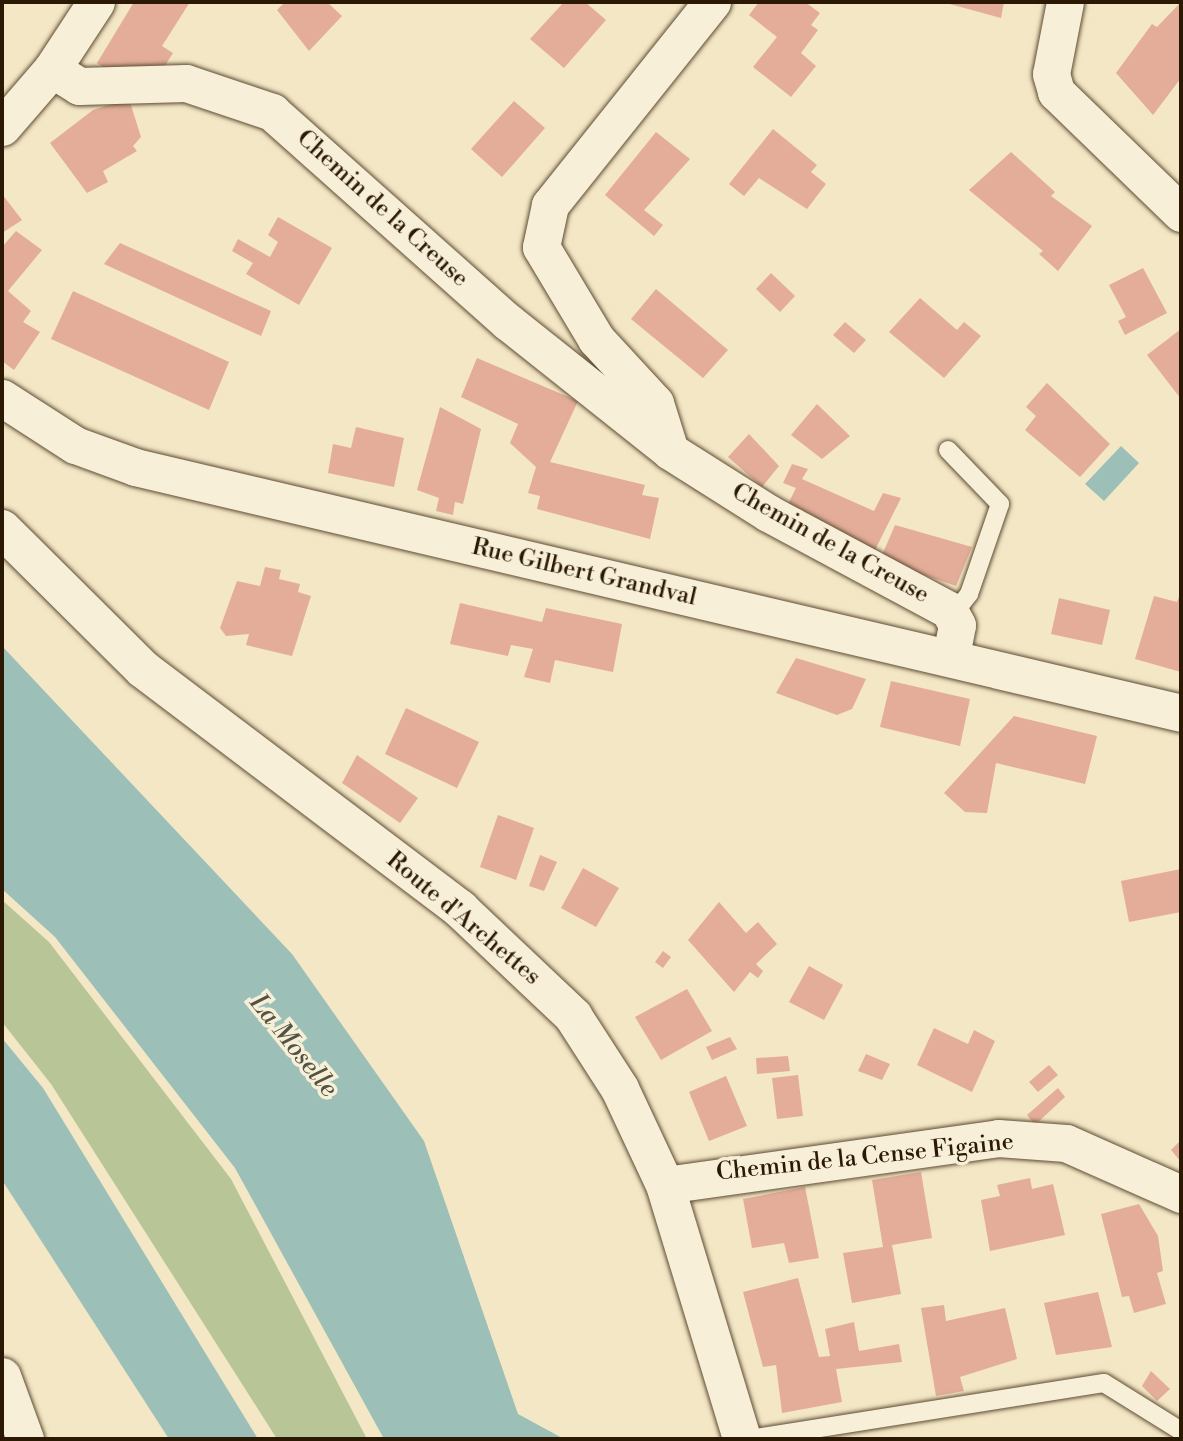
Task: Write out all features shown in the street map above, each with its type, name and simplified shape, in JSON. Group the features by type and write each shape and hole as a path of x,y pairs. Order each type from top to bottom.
{"street":[{"path":"2,127 52,69 96,2"},
{"path":"670,451 656,403 582,319 541,247 541,229 550,205 712,2"},
{"path":"1065,2 1051,74 1056,92 1181,213"},
{"name":"Chemin de la Creuse","path":"52,69 79,86 186,83 272,112 508,323 670,451 952,616 951,657"},
{"name":"Rue Gilbert Grandval","path":"2,398 75,445 135,467 1181,713"},
{"name":"Route d'Archettes","path":"2,529 143,670 460,909 524,966 573,1016 620,1089 666,1185 742,1439"},
{"name":"Chemin de la Cense Figaine","path":"666,1185 998,1138 1066,1143 1181,1194"},
{"path":"2,1376 13,1426"}],"lane":[{"path":"948,450 1000,504 1001,517 970,594 952,616"},
{"path":"750,1439 1104,1383 1181,1431"}],"green space":[{"path":"2,900 49,942 231,1179 367,1439 277,1439 51,1084 2,1022"}],"water":[{"path":"1121,446 1139,463 1104,501 1085,484"},
{"name":"La Moselle","path":"2,646 292,954 424,1141 518,1414 564,1439 384,1439 235,1168 55,937 2,889"},
{"path":"2,1038 43,1088 258,1439 169,1439 2,1180"}],"building":[{"path":"134,2 190,2 162,46 173,53 161,72 145,74 131,66 116,75 97,63"},
{"path":"285,2 327,2 342,16 309,51 277,10"},
{"path":"564,2 585,2 606,20 564,68 530,39"},
{"path":"759,2 805,2 820,13 811,25 818,30 801,53 816,66 791,97 753,67 777,37 749,15"},
{"path":"946,2 1004,2 1001,18 946,3"},
{"path":"1181,2 1181,78 1153,115 1116,73 1152,24 1157,27"},
{"path":"129,99 141,137 133,146 137,151 103,171 108,182 87,193 50,143 93,110"},
{"path":"514,101 545,128 502,177 471,149"},
{"path":"773,129 817,165 811,172 826,184 807,209 759,178 744,196 729,184"},
{"path":"656,132 690,159 644,210 663,225 654,236 605,195"},
{"path":"1011,152 1055,192 1051,196 1092,226 1058,271 1039,254 1043,251 969,190"},
{"path":"2,194 22,220 2,233"},
{"path":"278,217 332,248 299,305 246,274 253,263 232,251 238,239 270,257 278,242 268,235"},
{"path":"16,231 42,250 8,291 31,311 23,322 40,332 14,370 2,361 2,247"},
{"path":"120,243 271,311 261,336 104,264"},
{"path":"1143,268 1167,313 1125,335 1118,321 1126,317 1109,285"},
{"path":"771,273 795,296 780,312 756,289"},
{"path":"656,289 728,350 703,378 631,319"},
{"path":"73,291 229,362 209,410 51,339"},
{"path":"920,298 957,330 964,322 981,336 944,378 889,332"},
{"path":"845,322 866,340 854,353 833,335"},
{"path":"1181,329 1181,399 1147,355"},
{"path":"477,358 578,401 550,462 645,485 642,495 659,498 650,539 537,509 540,496 528,493 536,467 510,443 518,424 461,397"},
{"path":"1047,383 1110,444 1080,477 1025,430 1036,416 1026,407"},
{"path":"817,404 850,436 822,459 791,435"},
{"path":"440,407 481,429 463,504 455,502 453,515 436,511 439,498 417,490"},
{"path":"356,427 404,438 394,487 328,473 333,444 351,448"},
{"path":"749,434 779,466 762,487 728,457"},
{"path":"792,464 808,469 802,479 874,511 883,493 901,498 872,556 785,510 796,488 783,483"},
{"path":"895,525 972,547 956,586 880,560"},
{"path":"265,567 281,570 279,579 300,584 298,592 311,596 292,656 246,645 249,634 226,636 220,628 237,581 260,586"},
{"path":"1181,592 1181,672 1135,659 1154,596 1177,602"},
{"path":"1059,598 1110,610 1102,645 1051,634"},
{"path":"460,603 542,622 546,608 622,624 613,672 555,660 550,683 524,677 533,649 511,645 508,656 450,644"},
{"path":"796,658 866,679 852,709 837,715 776,693"},
{"path":"891,681 970,699 960,746 880,727"},
{"path":"406,708 479,742 457,788 385,754"},
{"path":"1014,716 1097,736 1085,784 996,763 987,813 965,812 944,793"},
{"path":"357,755 418,798 400,823 342,783"},
{"path":"498,815 534,828 516,880 480,867"},
{"path":"540,855 557,862 544,891 529,886"},
{"path":"583,868 619,888 596,927 561,908"},
{"path":"1181,869 1181,912 1129,922 1121,881"},
{"path":"719,902 746,933 758,922 777,944 756,964 763,971 758,978 750,972 734,992 688,940"},
{"path":"663,951 671,957 663,968 655,962"},
{"path":"809,966 843,985 824,1020 789,1002"},
{"path":"687,989 712,1031 661,1060 635,1017"},
{"path":"934,1028 968,1044 974,1030 995,1041 972,1092 917,1065"},
{"path":"730,1037 737,1049 712,1060 706,1047"},
{"path":"866,1054 890,1064 882,1080 858,1071"},
{"path":"788,1056 790,1071 757,1074 756,1058"},
{"path":"1049,1065 1058,1075 1038,1092 1029,1082"},
{"path":"798,1075 803,1116 777,1119 772,1078"},
{"path":"726,1076 747,1126 709,1141 689,1092"},
{"path":"1058,1088 1065,1097 1035,1125 1027,1115"},
{"path":"1181,1140 1181,1162 1171,1150"},
{"path":"921,1172 932,1238 892,1245 901,1294 852,1303 843,1253 883,1247 872,1180"},
{"path":"1030,1178 1032,1189 1053,1184 1065,1235 990,1251 981,1200 1000,1196 997,1185"},
{"path":"805,1187 819,1258 789,1263 784,1243 752,1248 743,1199"},
{"path":"1139,1204 1158,1236 1163,1271 1157,1273 1166,1304 1134,1313 1129,1296 1122,1297 1101,1214"},
{"path":"798,1278 819,1357 830,1356 825,1329 854,1322 859,1351 899,1344 902,1362 836,1369 842,1402 782,1413 776,1365 763,1367 743,1292"},
{"path":"1098,1292 1112,1347 1056,1355 1044,1303"},
{"path":"944,1305 946,1321 1005,1308 1017,1359 960,1377 964,1391 936,1396 921,1308"},
{"path":"1151,1371 1170,1389 1157,1401 1142,1386"}]}
